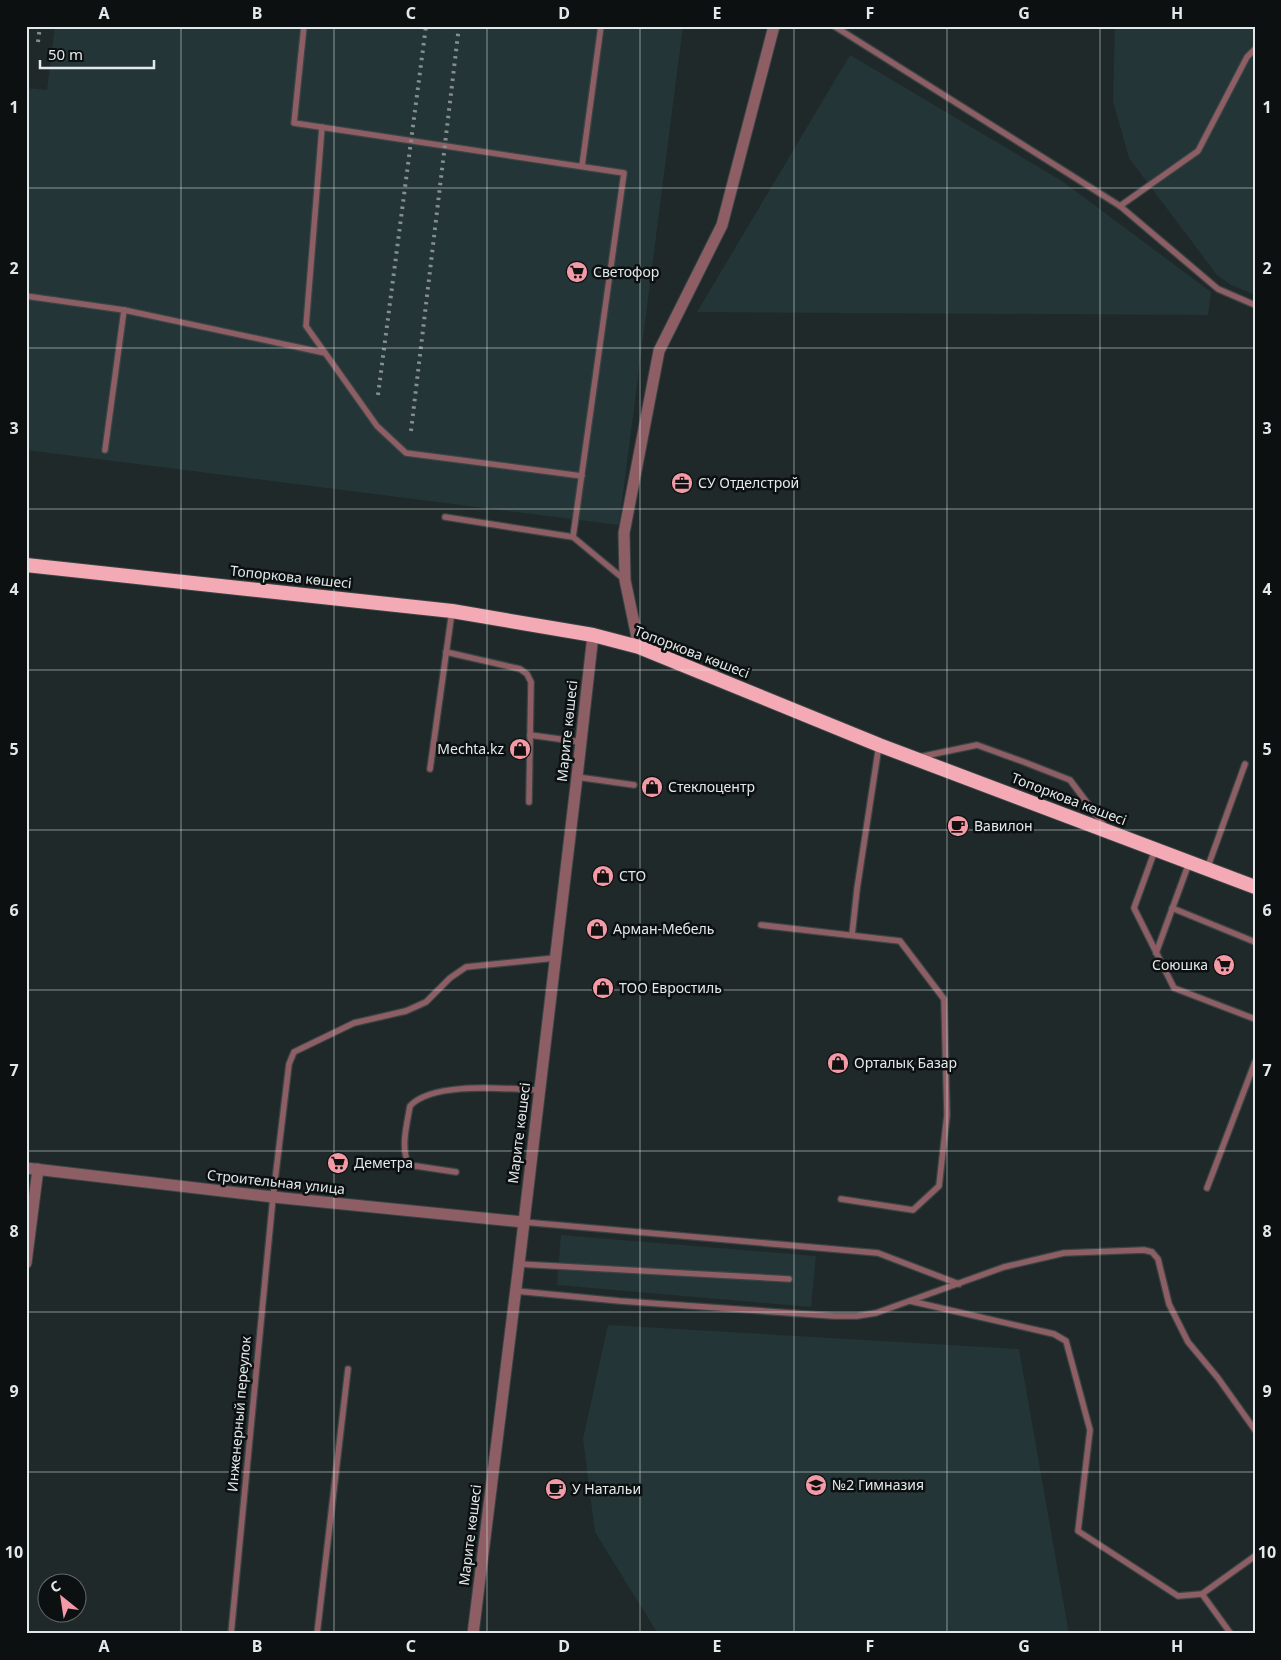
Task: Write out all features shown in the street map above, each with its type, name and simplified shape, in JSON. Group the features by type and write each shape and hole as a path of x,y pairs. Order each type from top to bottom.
{"highway":[{"name":"Топоркова көшесі","path":"26,565 452,611 592,635 639,647 879,745 1255,887"}],"street":[{"path":"639,647 625,580 624,533 659,351 722,226 774,26"},
{"name":"Марите көшесі","path":"473,1634 516,1291 577,778 592,635"},
{"path":"26,1263 32,1168"},
{"name":"Строительная улица","path":"32,1168 273,1197 523,1222"}],"lane":[{"path":"304,26 294,123 624,173 573,537"},
{"path":"582,166 601,26"},
{"path":"834,26 1120,206 1218,290 1255,305"},
{"path":"1120,206 1198,151 1247,58 1255,49"},
{"path":"322,127 306,326 377,426 406,453 582,476"},
{"path":"26,296 124,310 325,353"},
{"path":"105,450 124,310"},
{"path":"445,517 573,537 625,580"},
{"path":"430,769 452,611"},
{"path":"446,652 520,668 527,674 531,682 529,802"},
{"path":"530,735 581,742"},
{"path":"852,935 857,889 879,745"},
{"path":"913,758 977,745 1070,780 1108,831"},
{"path":"1207,869 1245,764"},
{"path":"577,778 634,785"},
{"path":"1156,849 1134,908 1174,988 1255,1019"},
{"path":"1156,953 1190,862"},
{"path":"1172,908 1255,942"},
{"path":"760,925 900,941 944,999 947,1115 939,1186 914,1210 841,1199"},
{"name":"Инженерный переулок","path":"231,1634 273,1197 289,1064 294,1052 354,1023 406,1011 426,1002 450,978 466,967 555,958"},
{"path":"1207,1188 1255,1062"},
{"path":"456,1172 409,1165 405,1158 405,1146 410,1106 414,1102 431,1093 477,1088 539,1090"},
{"path":"523,1222 878,1253 959,1284"},
{"path":"516,1291 620,1301 834,1316 876,1313 1004,1268 1064,1253 1144,1250 1152,1252 1158,1259 1169,1304 1188,1342 1218,1378 1255,1430"},
{"path":"519,1264 789,1279"},
{"path":"910,1301 1054,1334 1066,1341 1090,1430 1078,1531 1178,1596 1202,1594 1255,1556"},
{"path":"317,1634 348,1369"},
{"path":"1202,1594 1231,1634"}],"shaded area":[{"path":"55,26 683,26 619,525 26,450 26,88 47,90"},
{"path":"1115,26 1255,26 1255,295 1231,285 1217,275 1129,158 1113,101"},
{"path":"850,55 1062,181 1211,292 1208,315 697,312"},
{"path":"561,1235 816,1256 811,1307 557,1285"},
{"name":"№2 Гимназия","path":"608,1325 1019,1349 1069,1634 658,1634 595,1532 583,1439"}],"railway":[{"path":"38,42 40,26"},
{"path":"378,395 426,26"},
{"path":"411,431 459,26"}],"place":[{"name":"Светофор","path":"577,272"},
{"name":"СУ Отделстрой","path":"682,483"},
{"name":"Mechta.kz","path":"520,749"},
{"name":"Стеклоцентр","path":"652,787"},
{"name":"Вавилон","path":"958,826"},
{"name":"СТО","path":"603,876"},
{"name":"Арман-Мебель","path":"597,929"},
{"name":"Союшка","path":"1224,965"},
{"name":"ТОО Евростиль","path":"603,988"},
{"name":"Орталық Базар","path":"838,1063"},
{"name":"Деметра","path":"338,1163"},
{"name":"№2 Гимназия","path":"816,1485"},
{"name":"У Натальи","path":"556,1489"}]}
